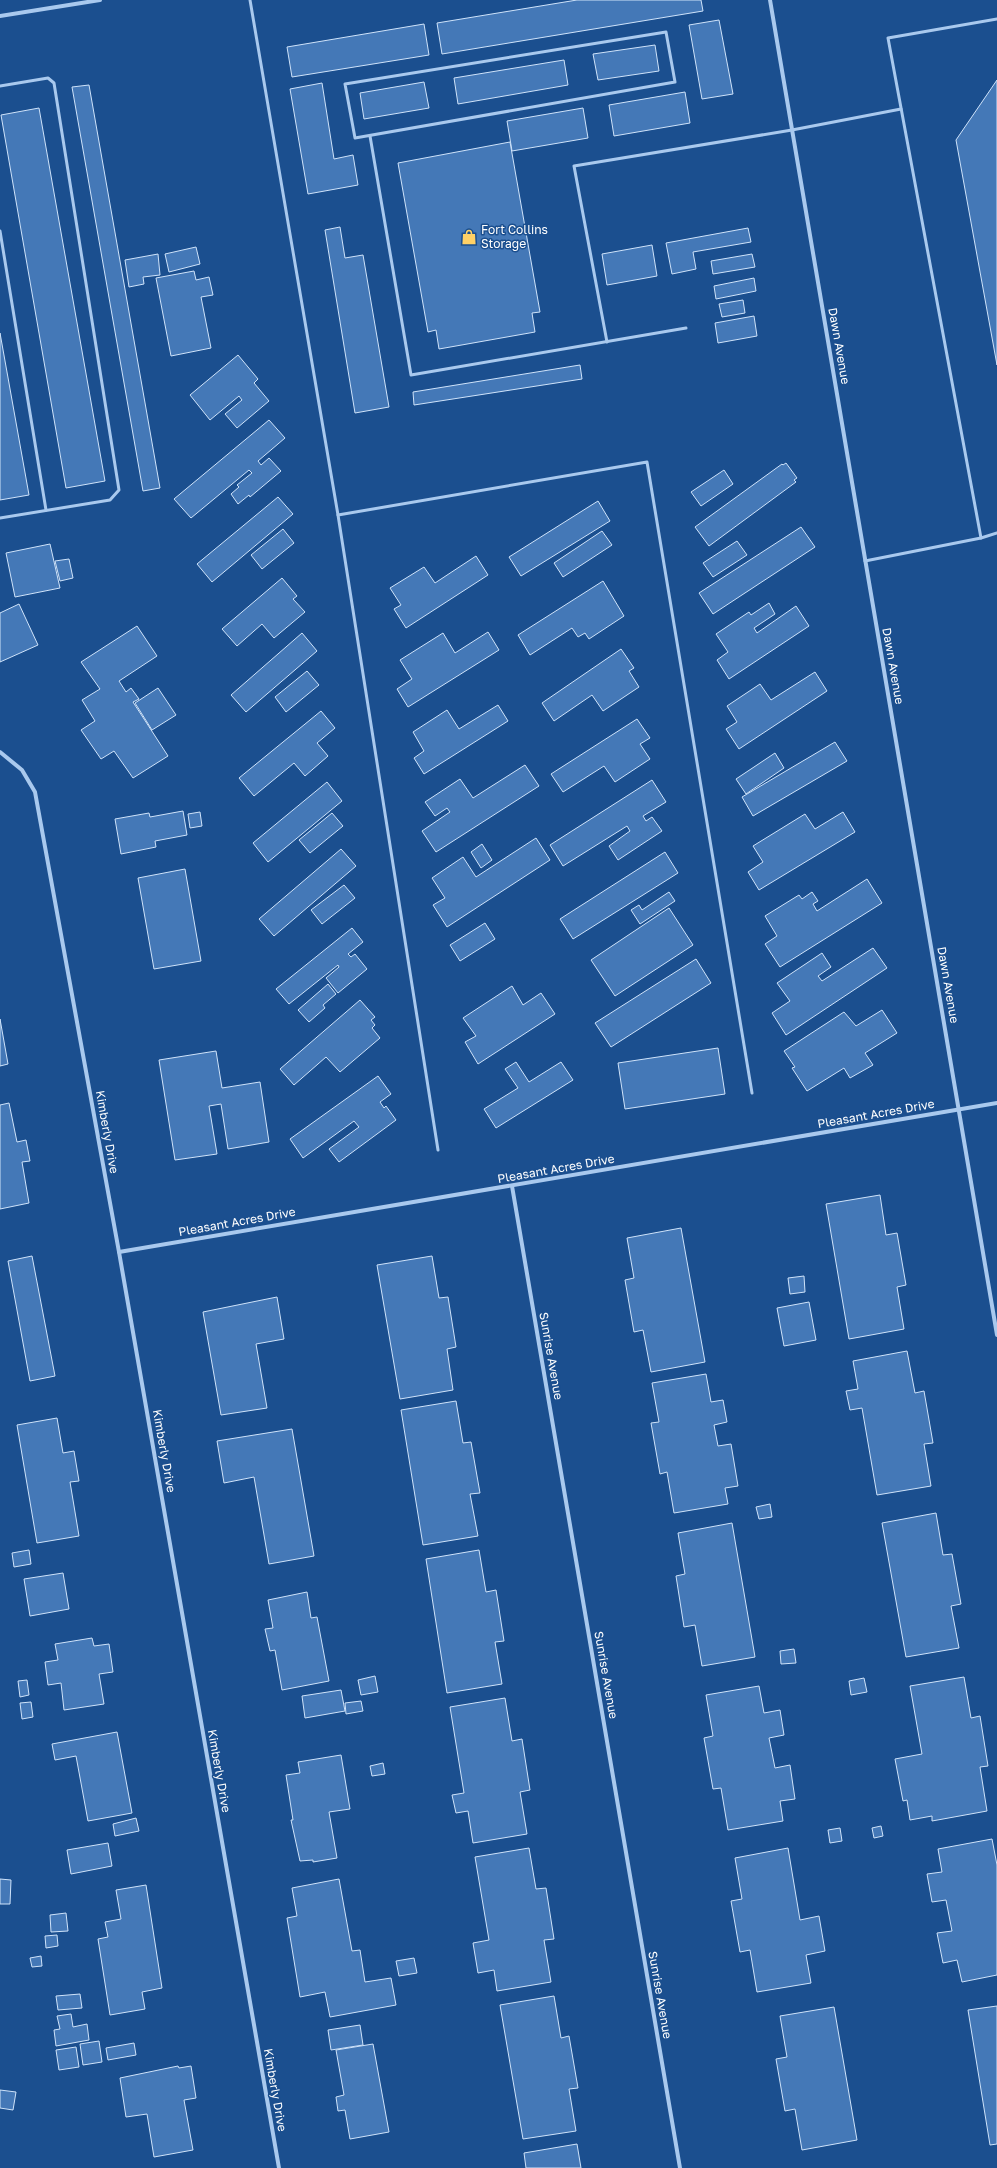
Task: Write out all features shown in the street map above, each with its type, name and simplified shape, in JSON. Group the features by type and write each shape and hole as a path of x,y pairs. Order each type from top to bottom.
{"street":[{"path":"0,16 100,0"},
{"name":"Dawn Avenue","path":"770,0 997,1335"},
{"name":"Kimberly Drive","path":"0,752 22,770 35,792 119,1252 279,2168"},
{"name":"Pleasant Acres Drive","path":"119,1252 997,1104"},
{"name":"Sunrise Avenue","path":"512,1186 680,2168"}],"lane":[{"path":"250,0 338,515 438,1150"},
{"path":"981,538 888,38 997,18"},
{"path":"666,32 675,82 370,136 354,138 345,84 666,32"},
{"path":"0,86 48,78 54,83 119,490 110,500 0,518"},
{"path":"607,342 574,166 792,130 901,109"},
{"path":"370,136 411,375 686,328"},
{"path":"0,231 46,510"},
{"path":"338,515 647,462 752,1094"},
{"path":"865,561 981,538 997,533"}],"building":[{"path":"577,0 701,0 703,11 442,54 437,23"},
{"path":"719,20 733,94 702,99 689,25"},
{"path":"424,24 429,55 292,77 287,47"},
{"path":"655,45 659,71 598,80 593,54"},
{"path":"564,60 568,85 458,104 454,78"},
{"path":"997,80 997,365 956,140"},
{"path":"424,82 429,108 364,119 360,93"},
{"path":"322,83 334,159 353,155 358,185 308,194 290,89"},
{"path":"89,85 160,488 143,491 72,87"},
{"path":"685,92 690,123 614,136 609,105"},
{"path":"39,108 105,481 66,488 1,115"},
{"path":"583,108 588,138 512,151 507,121"},
{"name":"Fort Collins Storage","path":"510,142 540,312 532,313 535,332 439,349 436,330 428,332 398,163"},
{"path":"340,227 345,258 363,255 389,407 355,413 325,230"},
{"path":"748,228 751,242 693,252 696,269 672,274 666,243"},
{"path":"652,245 657,276 607,285 602,254"},
{"path":"196,247 200,264 169,272 165,254"},
{"path":"158,254 160,275 143,277 144,284 129,287 125,260"},
{"path":"752,254 755,267 713,274 711,261"},
{"path":"194,271 196,280 209,277 213,295 201,297 211,348 171,356 156,278"},
{"path":"754,278 756,291 716,299 714,286"},
{"path":"743,300 745,313 722,317 719,304"},
{"path":"754,316 757,336 718,343 715,323"},
{"path":"0,333 29,495 0,500"},
{"path":"238,355 258,379 254,383 269,401 237,428 225,414 242,400 239,396 210,420 190,395"},
{"path":"580,365 582,379 414,405 413,392"},
{"path":"269,420 285,438 258,461 261,465 269,458 281,471 250,497 249,495 238,504 231,494 239,487 237,485 252,473 249,470 191,518 174,499"},
{"path":"786,463 797,478 794,480 796,482 709,546 695,527 782,464 783,465"},
{"path":"724,470 733,484 701,506 691,492"},
{"path":"278,497 293,514 212,582 197,564"},
{"path":"598,501 610,521 521,576 509,557"},
{"path":"801,527 815,547 713,614 699,593"},
{"path":"283,529 294,543 262,569 251,555"},
{"path":"602,531 612,545 563,577 554,563"},
{"path":"737,541 747,555 713,577 703,563"},
{"path":"50,544 60,588 15,597 6,553"},
{"path":"476,556 488,575 406,628 394,609 401,605 390,588 424,567 435,583"},
{"path":"69,559 73,578 60,581 55,561"},
{"path":"282,578 297,596 293,599 305,612 274,638 262,624 237,646 222,629"},
{"path":"603,581 624,616 589,639 585,633 578,637 572,628 530,655 518,635"},
{"path":"769,603 775,614 754,628 757,633 796,606 809,626 729,679 717,660 728,652 716,634 749,612 751,615"},
{"path":"19,604 38,645 0,662 0,613"},
{"path":"137,626 157,656 119,681 126,692 131,688 139,699 133,702 168,756 133,778 114,751 101,759 81,730 95,721 82,700 100,689 81,662"},
{"path":"488,632 499,650 408,707 397,689 412,679 400,660 443,633 455,653"},
{"path":"302,633 317,651 246,712 231,695"},
{"path":"621,649 634,668 629,671 639,687 603,711 592,695 554,721 542,703"},
{"path":"307,671 319,685 286,712 275,697"},
{"path":"815,672 827,691 739,749 726,729 737,722 727,706 760,684 771,700"},
{"path":"158,688 176,715 152,730 135,703"},
{"path":"498,705 508,721 424,774 414,758 424,751 413,732 447,710 459,729"},
{"path":"321,711 335,728 317,743 328,756 305,776 294,763 254,796 239,778"},
{"path":"637,719 650,738 640,744 650,759 615,782 604,766 563,792 551,774"},
{"path":"835,742 847,761 753,816 742,797"},
{"path":"775,753 784,768 746,794 736,779"},
{"path":"525,765 539,786 436,852 422,831 450,812 447,808 435,816 425,802 460,779 473,798"},
{"path":"652,780 666,802 643,816 646,821 652,817 662,831 618,860 609,846 630,831 627,826 563,866 550,845"},
{"path":"327,782 342,801 268,862 253,843"},
{"path":"183,811 187,835 155,841 156,847 121,854 115,819 149,813 150,817"},
{"path":"200,812 202,826 190,828 188,814"},
{"path":"843,812 855,832 759,890 748,872 763,862 753,846 805,814 815,829"},
{"path":"332,813 343,826 310,853 299,840"},
{"path":"536,838 550,860 447,927 433,905 445,898 432,878 463,857 476,877"},
{"path":"482,844 492,860 481,868 471,852"},
{"path":"341,849 356,866 274,936 259,919"},
{"path":"665,852 678,873 573,939 560,919"},
{"path":"185,869 201,961 154,969 138,878"},
{"path":"867,879 882,903 780,967 765,944 777,936 765,916 799,895 802,899 812,892 818,901 813,904 817,911"},
{"path":"344,885 355,898 322,924 311,910"},
{"path":"669,892 675,901 640,924 631,910 639,905 642,910"},
{"path":"669,908 693,945 615,996 591,960"},
{"path":"485,923 495,939 460,961 450,945"},
{"path":"352,928 363,942 348,954 351,957 355,954 367,969 338,993 326,978 339,967 338,965 289,1004 276,989"},
{"path":"873,948 887,968 786,1035 772,1013 790,1001 777,983 822,953 831,967 818,976 822,981"},
{"path":"696,959 711,983 611,1047 595,1023"},
{"path":"328,984 336,994 323,1005 325,1008 309,1022 298,1010"},
{"path":"512,986 523,1005 541,993 555,1014 478,1064 465,1042 476,1036 463,1018"},
{"path":"360,1000 375,1017 371,1020 375,1025 372,1028 380,1038 340,1072 326,1057 294,1085 280,1069"},
{"path":"882,1010 897,1033 865,1053 873,1065 850,1078 844,1068 807,1091 792,1068 795,1067 784,1051 844,1012 856,1026"},
{"path":"0,1019 8,1064 0,1066"},
{"path":"718,1048 725,1094 625,1109 618,1063"},
{"path":"216,1051 222,1088 260,1082 269,1142 228,1149 221,1104 209,1106 217,1154 175,1160 159,1060"},
{"path":"516,1062 529,1082 561,1062 573,1080 496,1128 484,1109 518,1088 505,1069"},
{"path":"378,1076 391,1094 380,1102 384,1108 386,1106 396,1120 339,1162 329,1149 359,1127 354,1121 303,1158 290,1139"},
{"path":"9,1103 17,1142 26,1140 30,1161 22,1162 29,1203 0,1209 0,1105"},
{"path":"880,1195 886,1235 897,1233 906,1285 897,1287 904,1329 849,1339 826,1204"},
{"path":"681,1228 705,1362 651,1372 643,1330 634,1332 625,1280 634,1278 627,1238"},
{"path":"32,1256 55,1376 30,1381 8,1261"},
{"path":"432,1256 439,1298 448,1297 456,1347 447,1349 453,1390 400,1399 377,1265"},
{"path":"804,1276 805,1292 790,1294 788,1278"},
{"path":"277,1297 284,1339 256,1344 267,1408 221,1415 203,1312"},
{"path":"809,1302 816,1340 784,1346 777,1308"},
{"path":"907,1351 915,1393 924,1391 933,1443 924,1444 931,1486 877,1495 862,1408 850,1410 846,1391 858,1389 853,1361"},
{"path":"706,1374 711,1402 723,1400 727,1422 714,1425 718,1446 731,1444 738,1486 725,1488 728,1504 674,1513 667,1472 660,1474 651,1423 659,1422 652,1383"},
{"path":"456,1401 463,1443 471,1442 480,1493 470,1494 478,1536 423,1545 401,1410"},
{"path":"57,1418 63,1453 74,1451 79,1481 70,1482 79,1536 37,1543 17,1425"},
{"path":"292,1429 314,1556 269,1564 254,1477 224,1483 217,1441"},
{"path":"770,1504 772,1517 759,1519 756,1507"},
{"path":"936,1513 943,1555 952,1554 961,1604 951,1606 959,1648 906,1657 882,1523"},
{"path":"732,1523 755,1657 702,1666 695,1625 684,1627 676,1576 685,1574 678,1533"},
{"path":"29,1550 31,1564 14,1567 12,1553"},
{"path":"479,1550 486,1592 496,1590 504,1641 495,1642 502,1684 447,1693 426,1559"},
{"path":"63,1573 69,1609 30,1616 24,1579"},
{"path":"307,1592 311,1618 317,1617 329,1681 282,1690 275,1650 270,1651 265,1629 273,1628 268,1600"},
{"path":"92,1638 94,1646 109,1644 113,1672 99,1674 104,1704 64,1710 61,1683 48,1685 45,1662 58,1660 55,1644"},
{"path":"794,1649 796,1663 781,1664 780,1651"},
{"path":"375,1676 378,1692 361,1695 358,1680"},
{"path":"964,1677 971,1718 980,1716 988,1766 980,1767 987,1811 932,1821 932,1816 910,1820 907,1800 903,1801 895,1759 922,1754 910,1686"},
{"path":"864,1678 867,1692 851,1695 849,1681"},
{"path":"27,1680 29,1695 20,1697 18,1681"},
{"path":"759,1686 764,1713 780,1710 784,1735 769,1738 775,1768 790,1765 795,1799 780,1801 783,1821 728,1830 721,1788 713,1789 704,1738 713,1736 706,1695"},
{"path":"341,1690 345,1711 305,1718 302,1696"},
{"path":"505,1698 512,1741 522,1739 530,1790 520,1792 527,1834 473,1843 468,1811 456,1813 452,1795 464,1793 450,1707"},
{"path":"361,1701 363,1711 346,1714 345,1703"},
{"path":"31,1702 33,1717 22,1719 20,1703"},
{"path":"117,1732 132,1813 88,1821 76,1756 55,1760 52,1744"},
{"path":"341,1755 350,1809 329,1812 337,1858 313,1862 313,1860 300,1861 291,1820 293,1820 286,1775 300,1773 298,1762"},
{"path":"383,1763 385,1774 372,1776 370,1766"},
{"path":"136,1818 139,1831 115,1836 113,1824"},
{"path":"881,1826 883,1836 874,1838 872,1828"},
{"path":"840,1828 842,1841 830,1843 828,1830"},
{"path":"992,1839 997,1865 997,1975 962,1982 957,1960 943,1963 937,1933 952,1931 946,1900 932,1902 927,1874 942,1872 938,1849"},
{"path":"108,1843 112,1866 71,1874 67,1850"},
{"path":"529,1848 536,1889 546,1888 554,1939 544,1940 551,1982 497,1991 494,1970 478,1973 473,1943 489,1940 475,1857"},
{"path":"788,1848 800,1920 819,1916 825,1951 806,1955 811,1983 757,1992 750,1950 740,1952 731,1901 742,1899 735,1858"},
{"path":"0,1879 11,1880 10,1904 0,1904"},
{"path":"339,1879 352,1951 360,1950 365,1982 391,1978 396,2005 330,2017 325,1992 300,1997 287,1918 297,1916 292,1888"},
{"path":"146,1885 162,1988 142,1992 145,2009 110,2015 98,1939 108,1937 105,1922 121,1919 116,1890"},
{"path":"66,1913 68,1931 51,1932 50,1915"},
{"path":"57,1935 58,1946 46,1948 45,1936"},
{"path":"41,1956 42,1966 32,1967 30,1958"},
{"path":"414,1958 417,1973 399,1976 396,1961"},
{"path":"80,1994 82,2008 58,2010 56,1996"},
{"path":"554,1996 561,2038 569,2036 578,2088 569,2089 576,2131 523,2139 500,2005"},
{"path":"997,2006 997,2144 990,2145 968,2010"},
{"path":"834,2007 857,2140 802,2150 795,2109 785,2111 776,2059 787,2057 780,2016"},
{"path":"71,2014 73,2027 87,2024 89,2040 56,2046 54,2030 60,2029 57,2016"},
{"path":"360,2025 363,2045 331,2050 328,2030"},
{"path":"99,2041 102,2062 83,2065 80,2044"},
{"path":"134,2043 136,2055 108,2060 106,2048"},
{"path":"373,2044 389,2132 350,2139 345,2110 338,2111 336,2097 344,2095 336,2050"},
{"path":"76,2047 79,2067 59,2070 56,2050"},
{"path":"178,2066 179,2068 191,2066 196,2098 184,2100 193,2150 154,2157 147,2114 126,2117 120,2078"},
{"path":"0,2090 16,2092 13,2110 0,2108"},
{"path":"577,2144 581,2168 526,2168 524,2153"}],"place":[{"name":"Fort Collins Storage","path":"469,237"}]}
